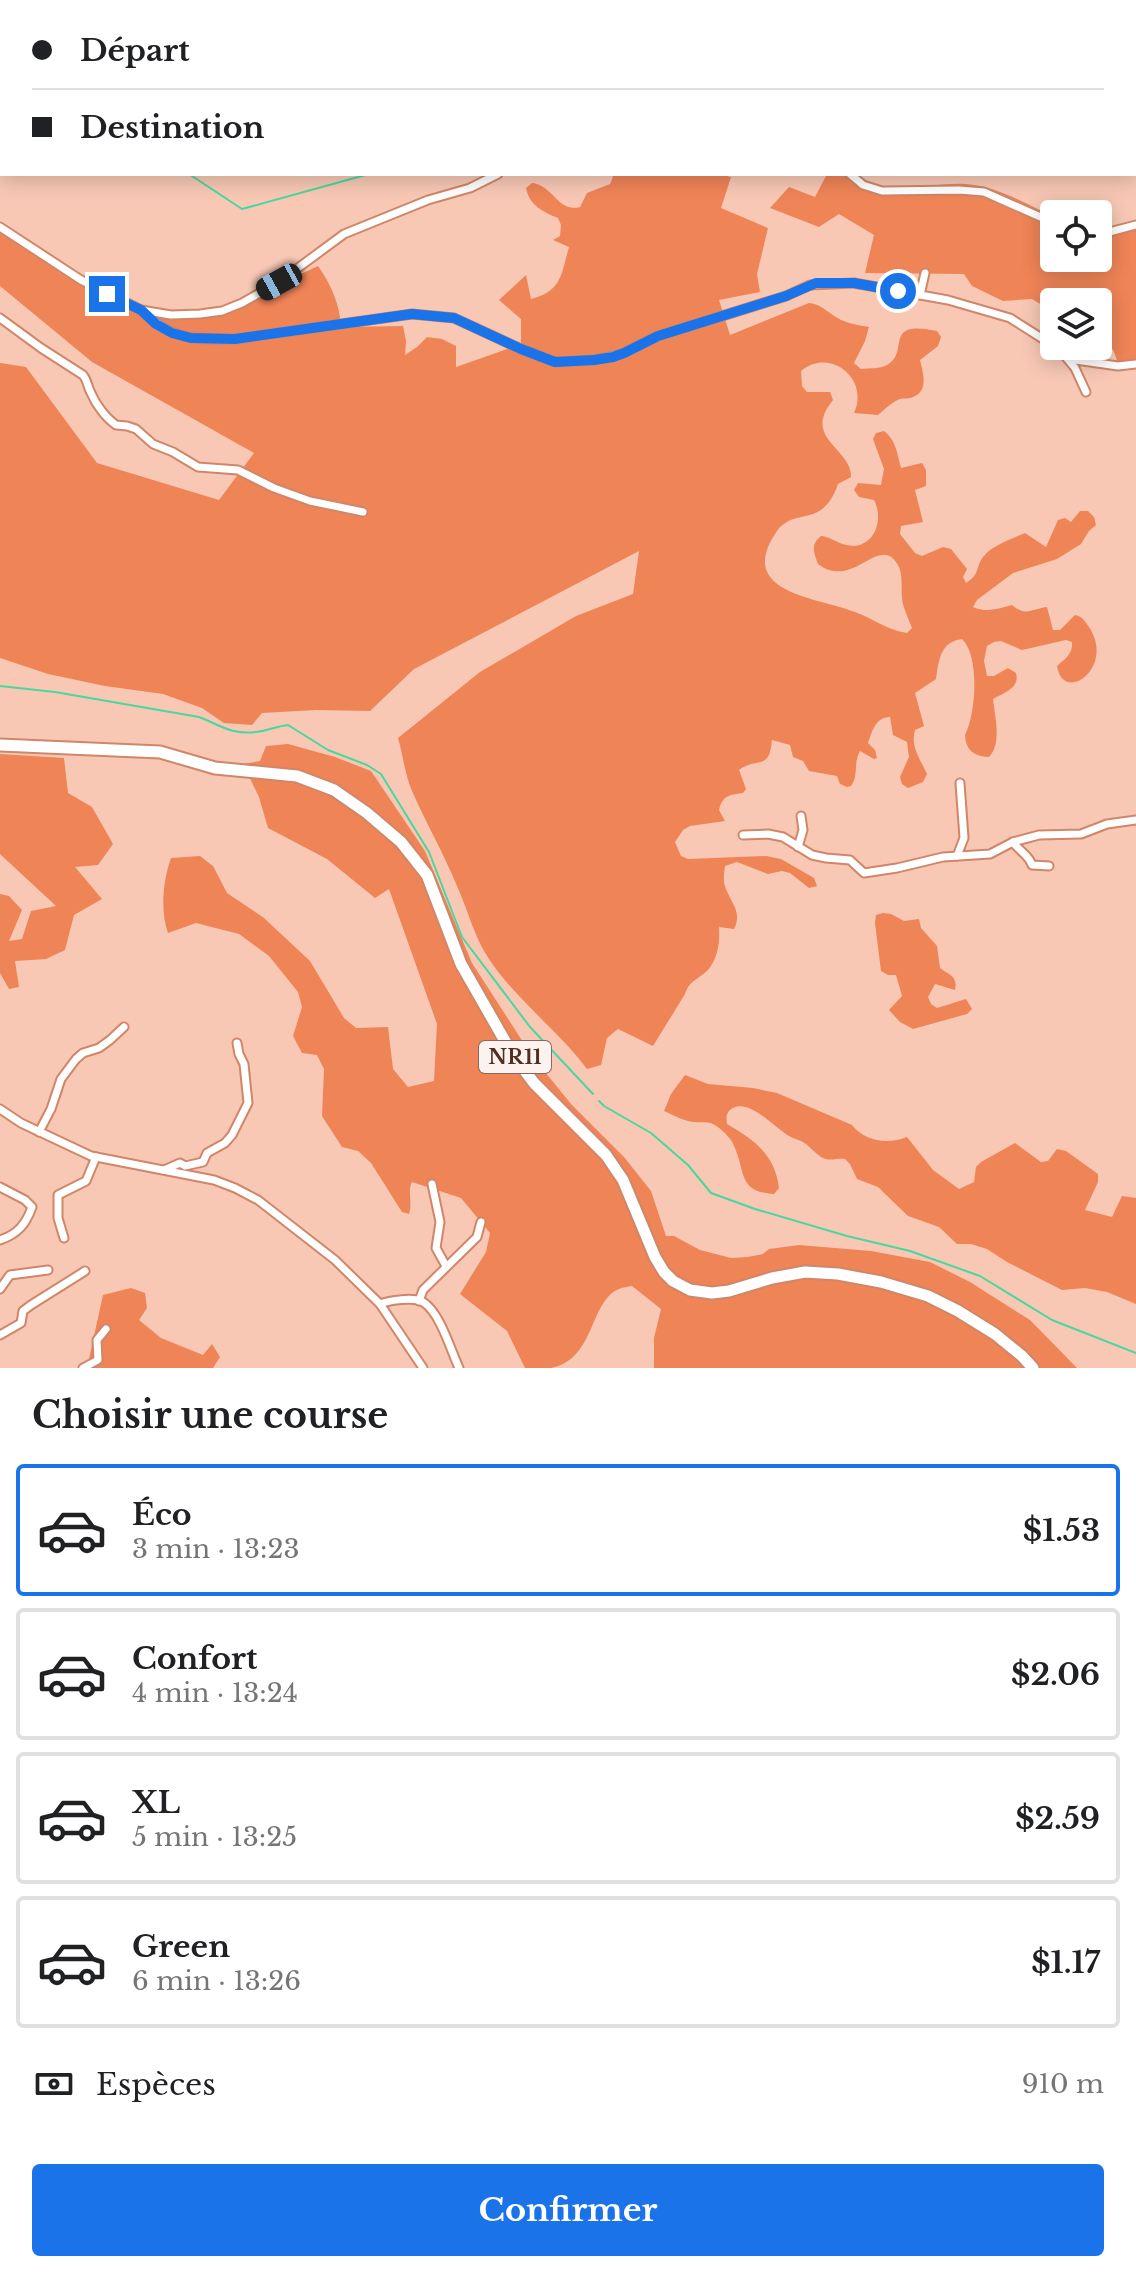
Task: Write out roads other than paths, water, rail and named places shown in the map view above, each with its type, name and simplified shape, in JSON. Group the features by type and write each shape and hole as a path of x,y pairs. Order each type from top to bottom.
{"highway":[{"name":"NR11","path":"0,745 160,752 215,768 297,776 334,790 383,826 421,866 432,886 461,964 513,1055 534,1083 606,1155 623,1180 655,1257 673,1281 690,1290 712,1293 805,1272 881,1282 928,1296 958,1311 995,1334 1033,1368"}],"street":[{"path":"141,310 171,315 222,311 279,282 344,234 428,200 470,188 494,176"},
{"path":"852,176 863,185 882,191 984,192 1040,217"},
{"path":"1112,231 1136,225"},
{"path":"0,227 81,280 141,310 156,324 172,333 191,338 235,339 412,314 454,318 555,362 573,362 624,353 658,336 786,296 810,285 854,283 948,300 1010,318 1040,337"},
{"path":"920,295 925,273"},
{"path":"854,283 861,274"},
{"path":"0,318 83,375 91,395 116,425 132,427 153,444 198,467 238,470 310,501 363,512"},
{"path":"1068,360 1086,392"},
{"path":"1076,360 1118,366 1136,364"},
{"path":"957,856 964,838 960,783"},
{"path":"798,847 803,830 801,816"},
{"path":"743,835 783,837 819,857 850,860 864,873 938,858 990,854 1013,842 1039,835 1081,834 1107,824 1136,820"},
{"path":"1013,842 1032,865 1049,866"},
{"path":"39,1132 61,1079 76,1059 99,1048 124,1027"},
{"path":"162,1171 180,1163 185,1166 203,1162 207,1153 225,1143 232,1135 248,1103 244,1064 237,1043"},
{"path":"0,1109 70,1148 96,1157 214,1180 258,1200 335,1260 380,1304 423,1368"},
{"path":"64,1238 58,1218 58,1195 86,1181 96,1157"},
{"path":"432,1184 440,1222 436,1248 446,1266"},
{"path":"0,1187 32,1207 27,1222 13,1236 0,1240"},
{"path":"419,1301 423,1290 477,1237 481,1222"},
{"path":"0,1289 10,1275 48,1270"},
{"path":"0,1335 21,1323 23,1311 85,1271"},
{"path":"380,1304 406,1299 422,1301 433,1312 459,1368"},
{"path":"83,1368 98,1360 97,1340 106,1329"}],"waterway":[{"path":"192,176 242,209 362,176"},
{"path":"0,686 55,692 199,717 226,729 247,733 288,725 328,750 367,765 381,774 429,852 462,937 530,1027 593,1094"},
{"path":"599,1101 651,1133 688,1165 711,1193 847,1236 910,1251 980,1276 1052,1320 1136,1353"}]}
